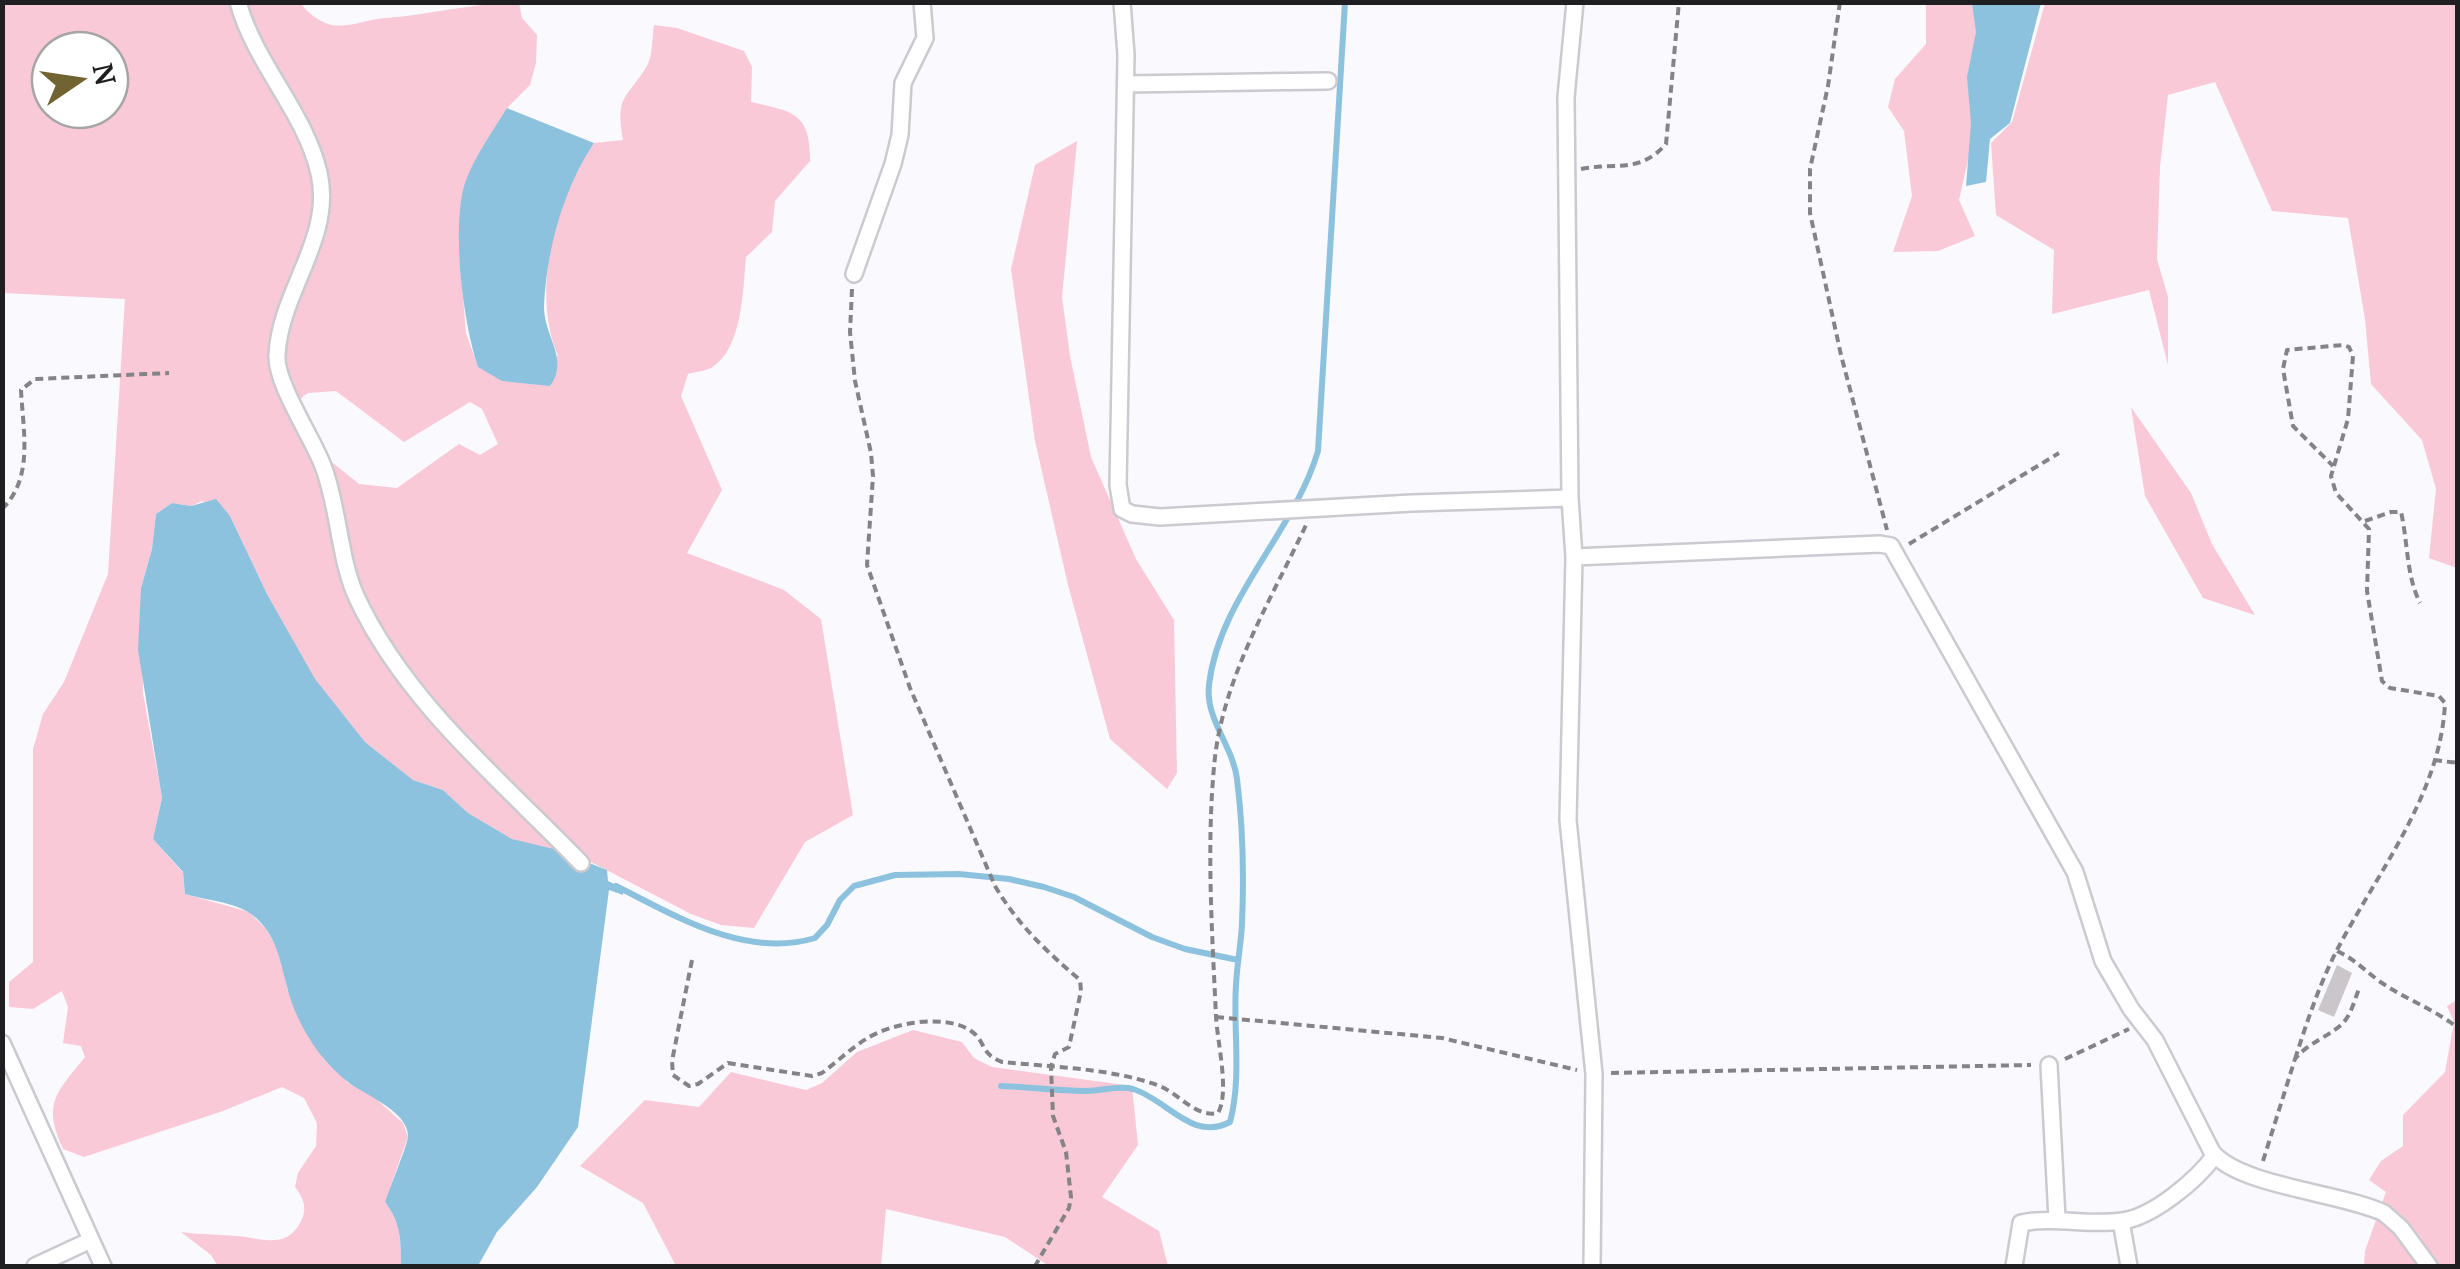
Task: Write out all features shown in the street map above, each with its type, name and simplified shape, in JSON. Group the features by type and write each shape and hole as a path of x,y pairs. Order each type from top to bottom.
{"street":[{"path":"238,2 246,35 294,114 318,170 324,200 319,225 284,319 276,356 280,376 325,469 354,593 399,672 582,863"},
{"path":"854,274 893,164 900,135 902,82 925,38 922,2"},
{"path":"1122,2 1126,84 1118,485 1122,509 1160,518 1570,498"},
{"path":"1575,2 1566,97 1574,557 1568,820 1594,1074 1592,1266"},
{"path":"1126,84 1328,82"},
{"path":"1574,557 1891,548 2075,872 2103,961 2155,1040 2215,1155 2250,1174 2384,1213 2401,1228 2429,1266"},
{"path":"2,1043 102,1266"},
{"path":"2049,1065 2057,1220"},
{"path":"2014,1266 2019,1225 2134,1218 2183,1189 2215,1155"},
{"path":"2121,1221 2130,1266"},
{"path":"35,1266 91,1240"}],"path":[{"path":"1566,174 1598,166 1637,165 1652,159 1666,144 1679,2"},
{"path":"1840,2 1828,86 1810,169 1810,213 1841,356 1891,548 2060,453"},
{"path":"854,274 850,332 872,476 867,565 916,704 996,886 1029,936 1080,980 1069,1047 1054,1054 1051,1067 1052,1116 1066,1152 1071,1197 1069,1208 1034,1266"},
{"path":"2262,1164 2337,950 2386,867 2434,760 2445,703 2439,696 2390,688 2382,681 2368,591 2369,538 2365,522 2336,493 2330,476 2348,419 2353,356 2349,347 2287,350 2283,370 2293,426 2333,466"},
{"path":"2,509 21,484 24,470 21,390 35,379 170,373"},
{"path":"692,960 672,1061 673,1075 688,1086 698,1084 728,1063 803,1076 822,1073 866,1039 930,1023 961,1026 975,1033 992,1059 1152,1084 1167,1089 1198,1111 1214,1115 1222,1108 1223,1094 1216,1017 1212,805 1220,722 1230,686 1314,508"},
{"path":"2365,522 2401,512 2412,586 2420,602"},
{"path":"2434,760 2458,764"},
{"path":"2337,950 2383,984 2458,1028"},
{"path":"2296,1059 2305,1048 2341,1025 2359,989"},
{"path":"1216,1017 1424,1036 1594,1074 2049,1065 2142,1022"}],"shaded area":[{"path":"3,3 301,3 319,20 339,26 519,3 522,18 537,35 530,85 507,108 465,184 459,248 466,333 478,367 558,356 546,303 551,246 559,218 568,191 594,143 623,140 622,106 649,62 654,25 677,28 744,51 752,67 751,102 789,112 807,133 810,161 775,201 772,232 746,257 742,301 730,347 711,368 688,374 681,396 722,490 687,553 784,590 821,619 853,815 805,842 754,928 721,925 691,914 591,862 512,839 468,813 443,790 413,780 365,742 315,680 267,594 230,516 202,501 191,506 172,503 156,514 152,549 141,588 143,693 162,798 153,839 183,873 185,894 249,912 266,929 281,955 287,989 347,1082 375,1098 403,1123 408,1137 385,1202 399,1232 401,1266 218,1266 211,1255 181,1232 282,1239 295,1231 302,1218 303,1200 295,1187 298,1173 316,1146 317,1123 304,1098 282,1087 84,1157 63,1149 54,1121 55,1100 85,1057 81,1046 63,1043 68,1007 62,991 33,1009 9,1007 9,982 33,962 33,749 43,714 64,682 108,574 125,299 3,293","holes":["336,391 404,442 470,402 482,409 498,444 480,455 459,444 397,488 359,484 308,443 288,408 308,393"]},
{"path":"1926,3 1973,3 1979,29 1974,134 1959,200 1975,236 1938,251 1893,252 1912,196 1904,131 1888,107 1895,79 1926,44"},
{"path":"2045,3 2458,3 2457,568 2429,558 2436,489 2422,440 2371,384 2348,218 2272,211 2215,82 2168,95 2160,167 2157,259 2168,297 2168,365 2149,290 2052,314 2054,250 1996,215 1991,143 2012,122"},
{"path":"1077,141 1062,297 1070,356 1091,457 1136,559 1174,620 1177,773 1167,789 1110,739 1068,585 1035,441 1011,269 1035,165"},
{"path":"2131,407 2191,493 2212,544 2255,615 2203,598 2145,496"},
{"path":"2457,1000 2457,1266 2364,1266 2365,1251 2386,1192 2369,1180 2381,1161 2403,1146 2403,1115 2445,1072 2454,1022 2447,1006"},
{"path":"913,1030 962,1042 974,1058 992,1067 1132,1086 1138,1145 1102,1197 1159,1231 1168,1266 1049,1266 1005,1237 886,1209 881,1266 676,1266 643,1203 580,1166 645,1100 699,1107 731,1072 806,1090 822,1083 857,1052"}],"water":[{"path":"1972,3 2041,3 2010,123 1990,139 1986,182 1966,186 1971,123 1967,77 1976,32"},
{"path":"507,108 594,143 565,200 549,262 544,305 557,356 550,386 502,381 478,367 464,301 459,224 465,183"},
{"path":"216,499 230,516 267,594 315,679 365,742 413,780 443,790 468,813 512,839 554,849 607,870 608,881 623,888 623,895 609,890 578,1127 537,1187 497,1232 478,1266 401,1266 399,1232 385,1202 408,1137 401,1119 348,1082 318,1052 296,1014 276,947 259,921 237,907 185,894 183,872 153,839 162,798 138,650 141,588 152,549 156,514 172,503 191,506"}],"building":[{"path":"2337,965 2352,973 2334,1017 2318,1010"}],"waterway":[{"path":"1001,1086 1087,1091 1127,1088 1146,1094 1180,1117 1204,1127 1230,1122 1236,1071 1242,833 1234,767 1211,709 1209,685 1227,623 1292,510 1318,451 1345,2"},
{"path":"616,886 712,931 737,939 789,943 815,938 854,886 895,875 959,874 1009,879 1074,897 1152,937 1185,949 1238,960"}]}
